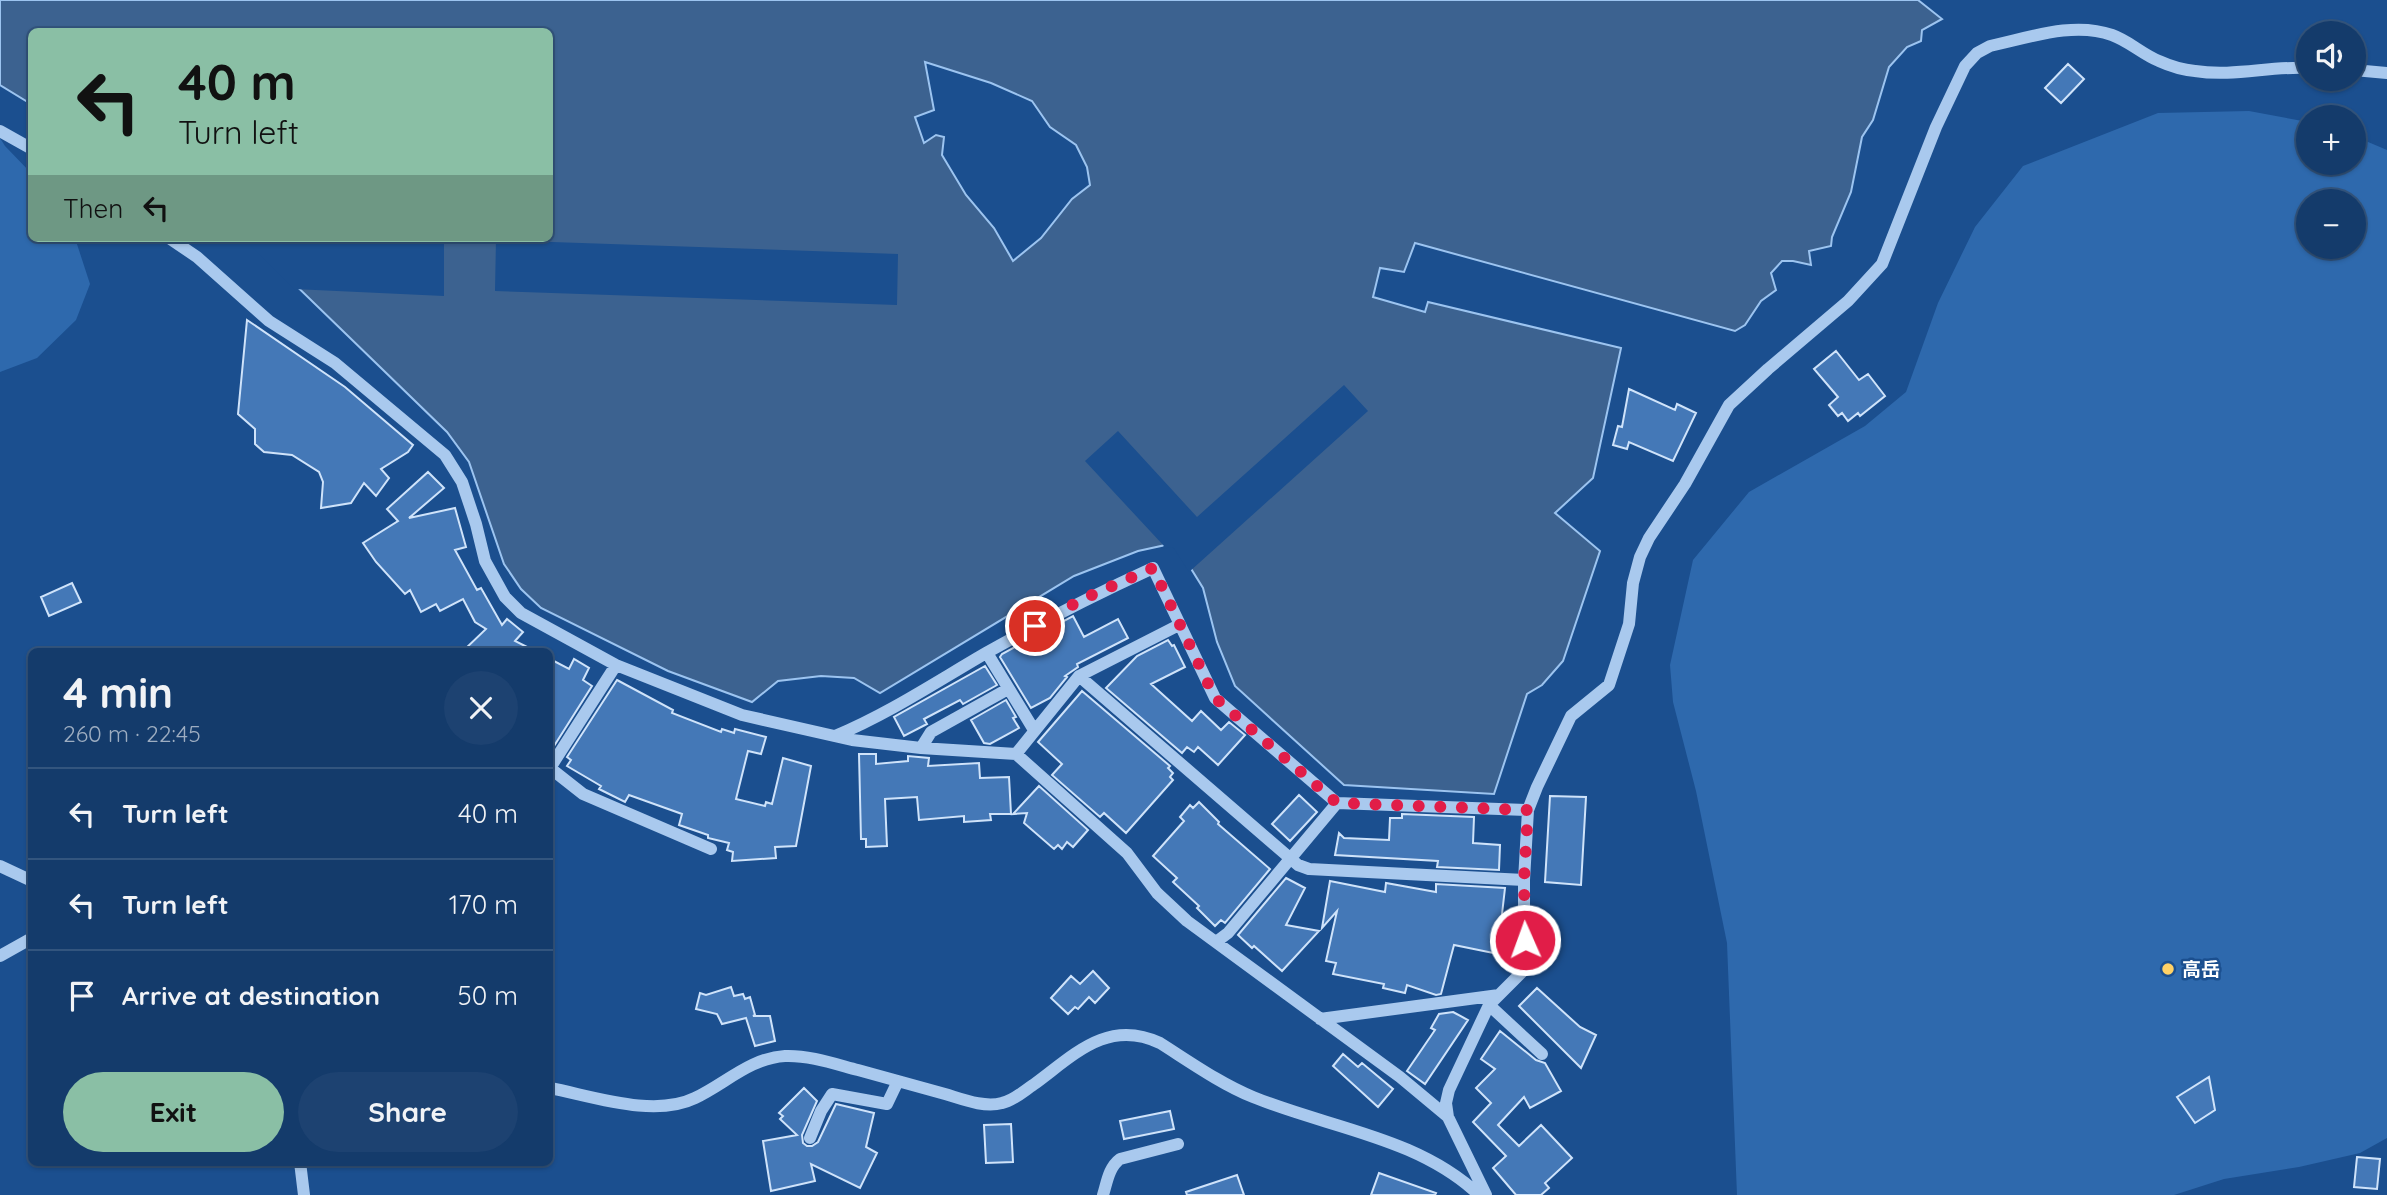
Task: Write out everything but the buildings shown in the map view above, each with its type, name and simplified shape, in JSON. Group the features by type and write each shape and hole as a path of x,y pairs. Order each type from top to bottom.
{"street":[{"path":"1486,1195 1448,1116 1446,1103 1449,1090 1489,1005 1524,971 1524,880 1528,810 1571,716 1609,685 1629,624 1633,583 1640,557 1649,538 1685,484 1729,405 1847,301 1882,264 1936,127 1965,66 1977,53 1990,46 2080,29 2110,34 2131,43 2158,61 2192,71 2223,75 2296,68"},
{"path":"2366,71 2387,73"},
{"path":"0,131 28,147"},
{"path":"175,242 197,257 269,321 335,363 445,455 461,482 477,524 485,561 505,597 521,613 617,665 743,715 835,736 921,748 1016,754 1127,853 1157,893 1187,922 1320,1018 1448,1116"},
{"path":"835,736 889,709 1083,599 1153,568 1215,698 1337,803 1528,810"},
{"path":"1016,754 1079,677 1179,625"},
{"path":"987,653 1034,730"},
{"path":"553,763 617,665"},
{"path":"1079,677 1289,859 1309,869 1524,880"},
{"path":"921,748 931,732 1008,689"},
{"path":"553,770 583,794 711,849"},
{"path":"1216,942 1227,933 1337,803"},
{"path":"0,866 28,879"},
{"path":"0,956 28,940"},
{"path":"1320,1018 1499,995"},
{"path":"1489,1005 1542,1054"},
{"path":"553,1089 646,1106 669,1106 694,1099 746,1067 785,1056 831,1063 969,1101 1001,1104 1021,1093 1093,1041 1128,1034 1145,1036 1252,1097 1413,1151 1456,1176 1479,1195"},
{"path":"810,1138 821,1111 832,1094 887,1104 898,1081"},
{"path":"1103,1195 1110,1171 1120,1159 1178,1144"},
{"path":"300,1166 304,1195"}],"shaded area":[{"path":"0,0 1918,0 1942,19 1922,30 1921,41 1907,47 1889,67 1873,120 1862,137 1851,192 1832,237 1831,246 1809,251 1811,265 1782,261 1771,273 1776,290 1761,301 1745,325 1735,331 1415,243 1404,272 1380,268 1373,297 1425,312 1428,302 1621,348 1593,478 1555,513 1600,551 1563,661 1542,685 1527,694 1494,794 1344,785 1235,686 1217,642 1203,588 1175,543 1138,551 1074,576 880,693 854,678 821,676 778,681 752,702 668,671 541,608 521,589 504,564 469,462 447,432 251,242 553,242 553,28 28,28 28,102 0,85","holes":["925,62 991,83 1032,101 1050,127 1076,145 1087,167 1090,185 1072,199 1041,238 1013,261 994,228 966,195 942,155 944,137 936,135 924,143 915,117 934,110"]},
{"path":"2249,111 2296,120 2296,175 2366,175 2366,141 2387,150 2387,1138 2360,1153 2299,1167 2224,1179 2174,1195 1737,1195 1727,943 1696,791 1673,702 1670,665 1693,560 1749,492 1865,426 1906,392 1938,303 1975,227 2023,166 2158,113"},
{"path":"0,138 28,170 28,242 76,242 90,284 76,320 37,358 0,372"}],"pier":[{"path":"247,242 444,242 444,296 294,289"},
{"path":"496,242 898,254 897,305 495,291"},
{"path":"1344,385 1368,411 1189,572 1173,547 1161,549 1164,546 1085,461 1118,431 1197,517"}],"place":[{"name":"高岳","path":"2168,969"}],"route":[{"path":"1035,626 1083,599 1153,568 1215,698 1337,803 1528,810 1524,880 1525,940"}]}
